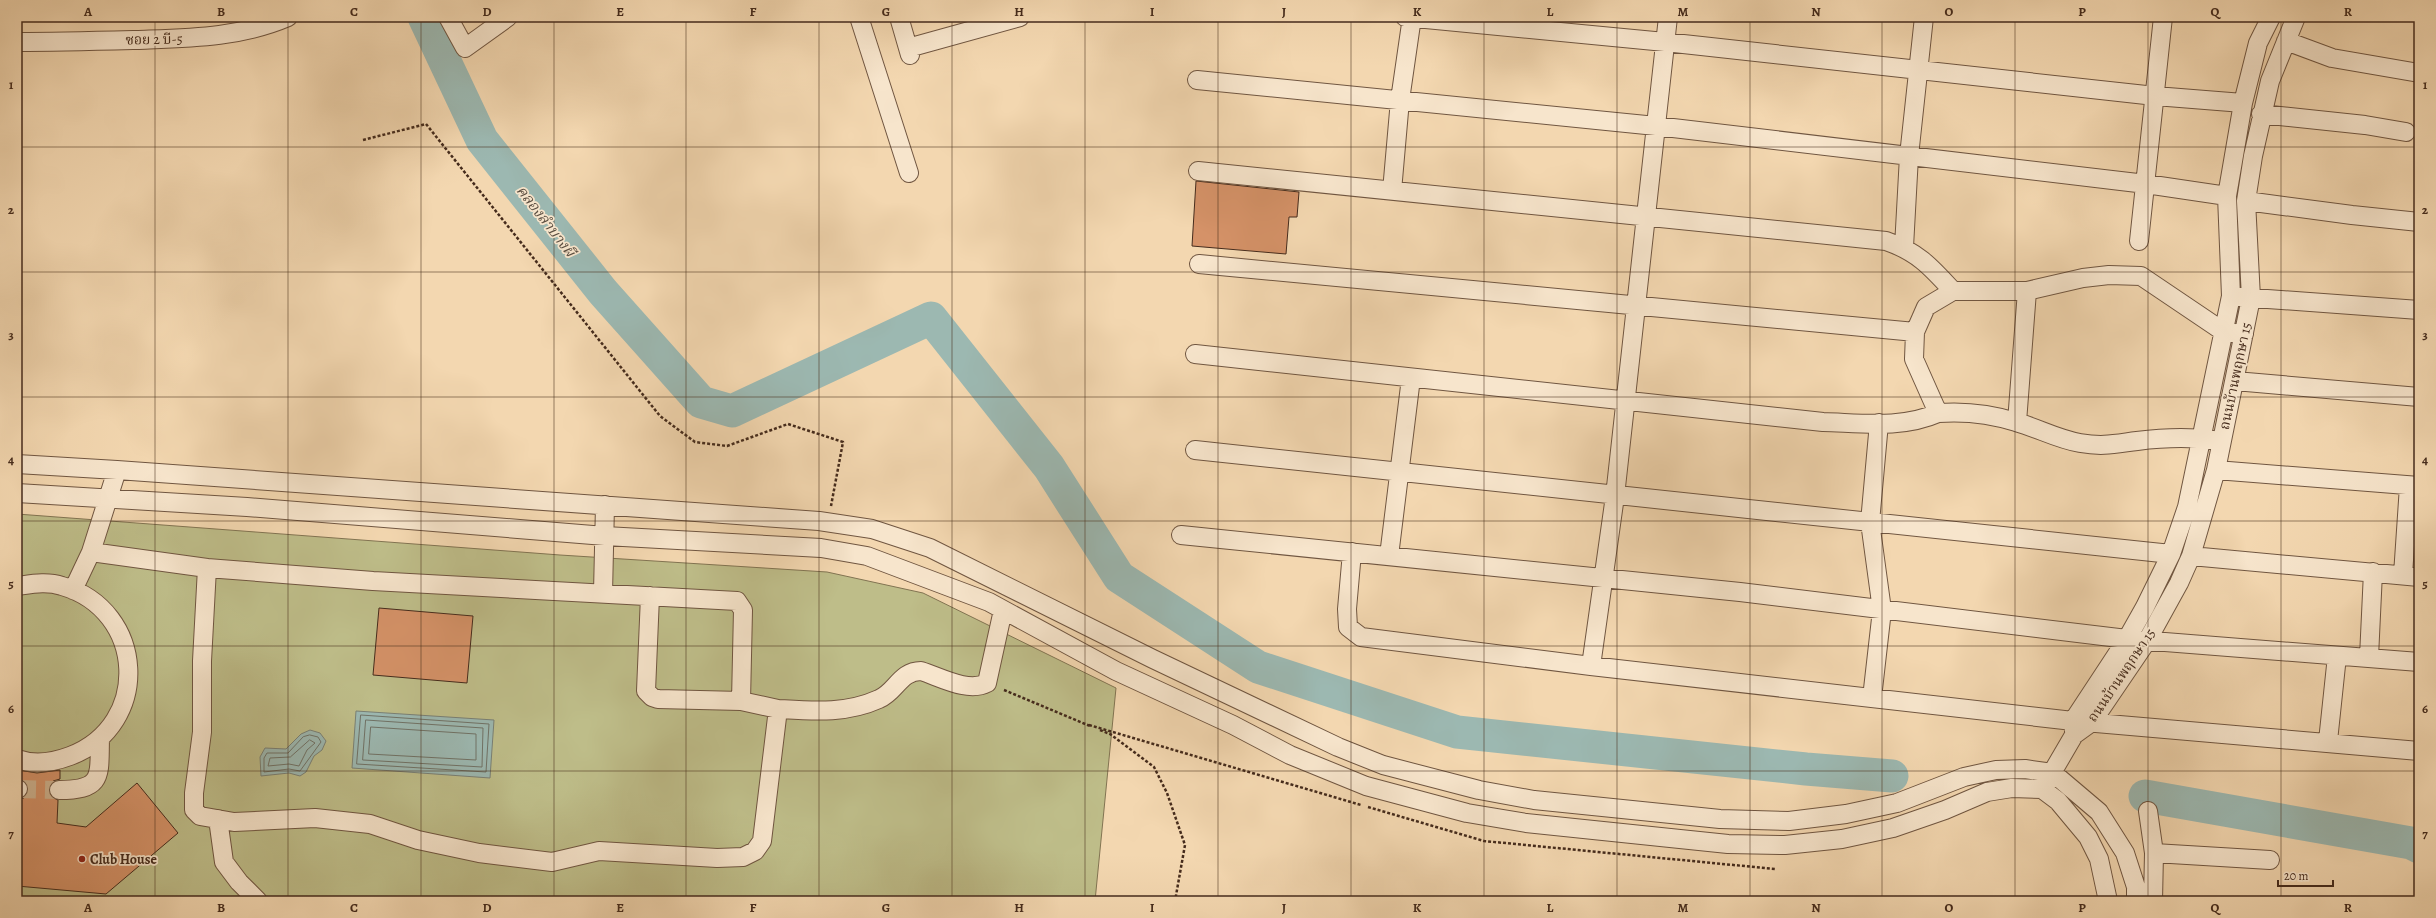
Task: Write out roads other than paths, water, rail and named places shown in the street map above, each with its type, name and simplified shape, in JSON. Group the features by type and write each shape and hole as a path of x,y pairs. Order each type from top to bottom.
{"street":[{"name":"ซอย 2 บี-5","path":"17,42 196,38 236,34 268,26 288,17"},
{"path":"448,17 465,48 508,17"},
{"path":"859,17 909,173"},
{"path":"898,17 909,52 1020,17"},
{"path":"1392,191 1409,17 1665,42 2155,96 2243,103"},
{"path":"1591,666 1615,496 1668,17"},
{"path":"1904,247 1909,156 1917,70 1924,17"},
{"path":"2139,241 2163,17"},
{"name":"ถนนบ้านพฤกษา 15","path":"2042,789 2053,773 2073,728 2127,639 2171,554 2187,507 2231,296 2227,196 2243,103 2258,43 2271,17"},
{"name":"ถนนบ้านพฤกษา 15","path":"2092,722 2147,641 2191,556 2216,470 2251,298 2246,201 2261,114 2270,81 2296,17"},
{"path":"2286,41 2332,58 2419,73"},
{"path":"1197,80 1656,126 2146,184 2227,196"},
{"path":"2261,114 2365,125 2406,132"},
{"path":"1198,170 1886,241 1904,247 1926,261 1953,291"},
{"path":"2246,201 2419,222"},
{"path":"1199,264 1636,307 1915,332"},
{"path":"1938,413 1914,359 1915,332 1926,307 1953,291 2027,291 2083,278 2109,275 2141,276 2224,332 2244,334"},
{"path":"2017,422 2027,291"},
{"path":"2231,296 2419,310"},
{"path":"1195,354 1625,402 1823,422 1879,423 1922,420 1938,413 1961,412 2017,422 2046,434 2079,442 2110,446 2138,441 2202,439 2222,440"},
{"path":"1389,556 1410,378"},
{"path":"2235,381 2419,397"},
{"path":"1872,698 1882,610 1870,522 1879,423"},
{"path":"1194,450 2171,554"},
{"path":"17,464 827,522 872,529 930,548 1153,659 1338,747 1383,765 1479,790 1534,800 1720,819 1789,821 1846,814 1897,804 1964,776 1996,770 2025,769 2053,773 2099,812 2125,853 2136,887 2136,901"},
{"path":"73,590 91,552 109,500 117,470"},
{"path":"2191,556 2411,576 2414,486 2216,470"},
{"path":"17,493 109,500 247,507 605,536 813,548 867,556 989,602 1116,670 1290,755 1366,786 1467,813 1526,823 1728,844 1785,845 1842,839 1893,828 1945,810 1987,792 2012,788 2042,789 2058,801 2088,837 2099,859 2105,881 2108,901"},
{"path":"603,593 605,506"},
{"path":"1181,535 1603,578 2127,639 2419,662"},
{"path":"91,552 207,568 373,581 737,601 742,605 741,701"},
{"path":"1352,552 1346,609 1348,627 1361,637 1591,666 1728,680 1872,698 2073,728 2092,722 2328,741 2419,751"},
{"path":"207,568 202,662 202,732 193,803 194,810 200,816 234,822 315,818 370,824 418,840 479,853 552,862 599,851 717,858 743,857 755,851 762,841 778,709"},
{"path":"2369,657 2373,572"},
{"path":"17,586 38,583 61,585 89,597 112,618 126,645 130,675 124,705 109,731 85,750 56,761 26,762 17,759"},
{"path":"650,596 646,691 649,695 658,699 687,701 741,701 778,709 832,711 860,707 881,698 903,676 914,672 921,672 967,686 982,685 987,683 1003,610"},
{"path":"2328,741 2337,656"},
{"path":"59,790 85,788 95,782 98,776 100,738"},
{"path":"2148,811 2154,853 2153,901"},
{"path":"218,819 224,862 239,882 258,901"},
{"path":"2154,853 2270,860"}],"water":[{"path":"356,711 494,720 490,778 352,768"},
{"path":"310,730 320,733 326,741 322,750 314,756 306,772 300,776 289,773 261,776 260,757 265,748 286,749 301,734"}],"waterway":[{"name":"คลองลำบางผี","path":"424,17 482,140 603,292 701,402 732,411 931,318 1049,467 1119,577 1258,667 1457,732 1806,769 1892,776"},
{"path":"2145,796 2411,843 2419,847"}],"tunnel":[{"path":"18,789 59,790"}],"place":[{"name":"Club House","path":"82,859"}]}
